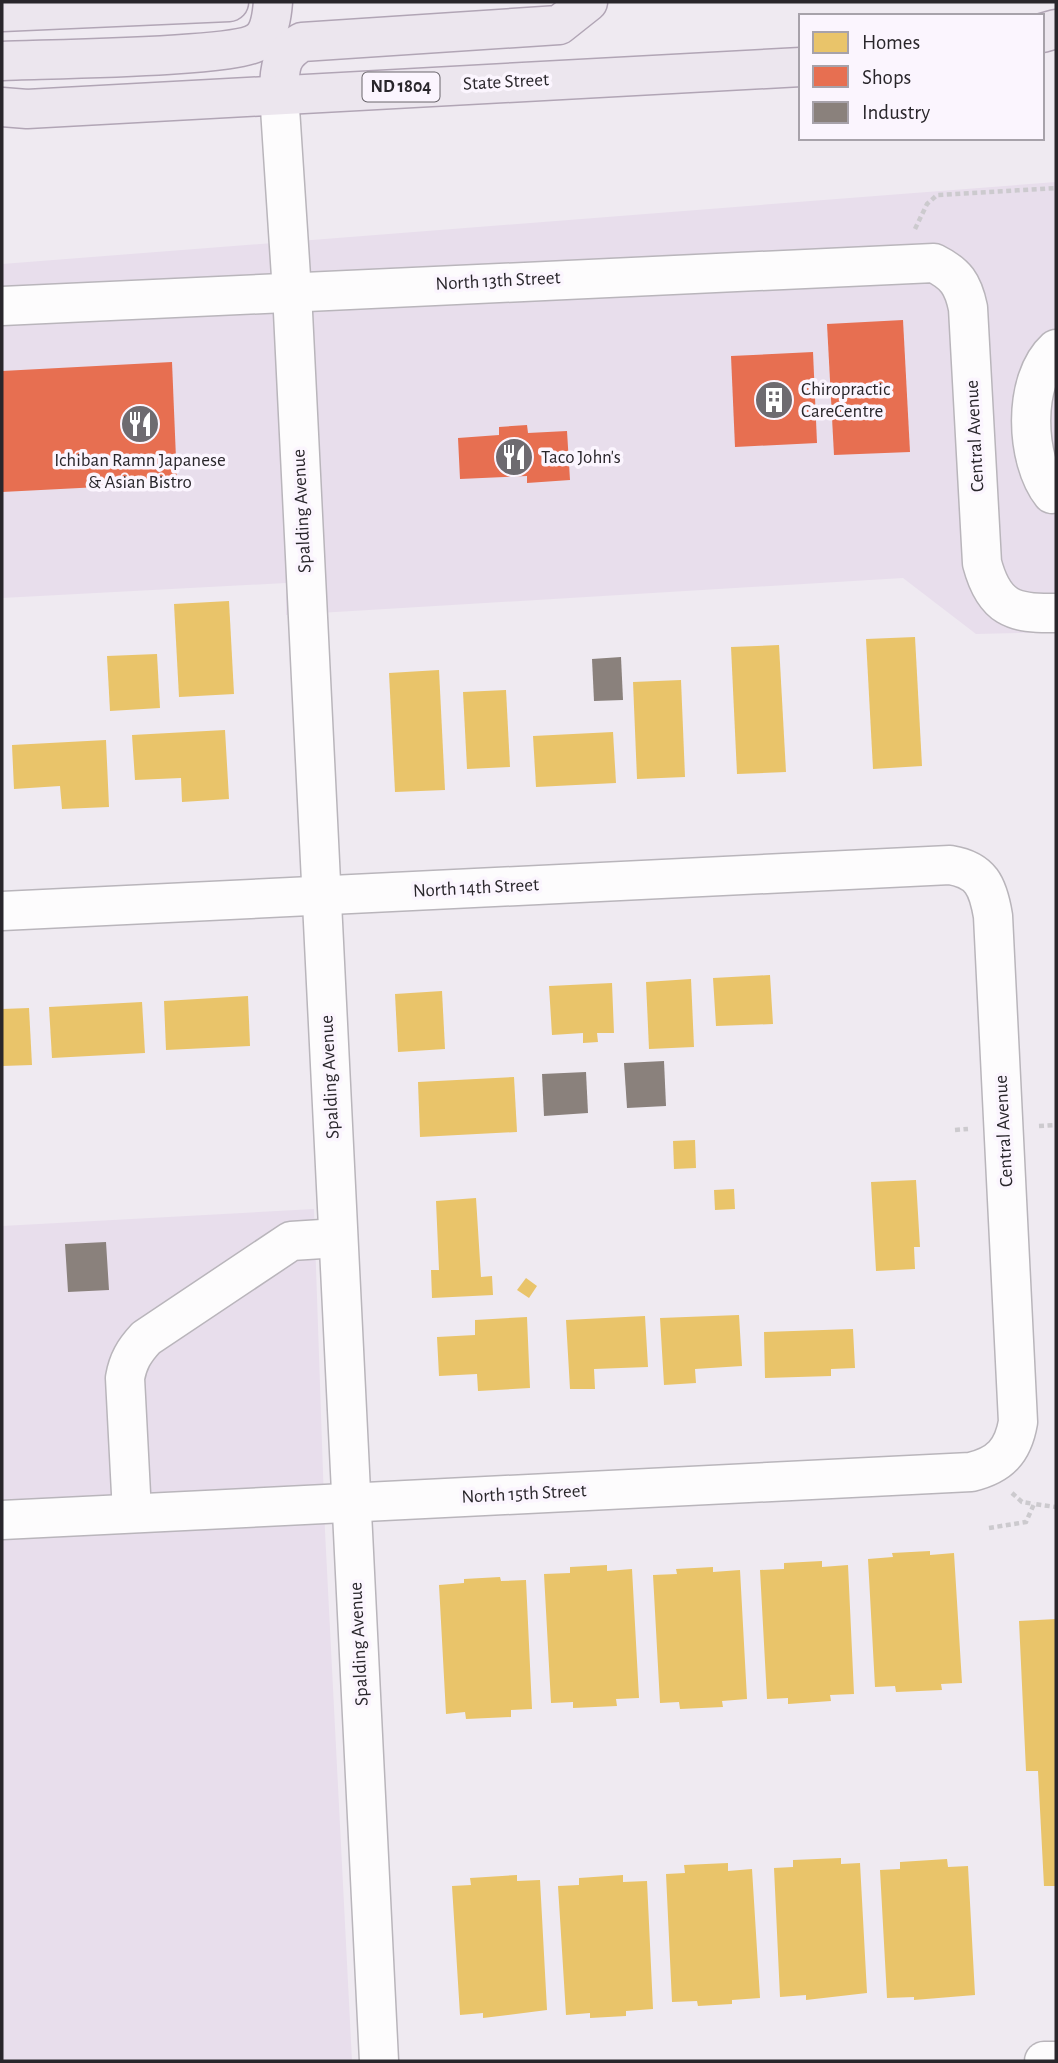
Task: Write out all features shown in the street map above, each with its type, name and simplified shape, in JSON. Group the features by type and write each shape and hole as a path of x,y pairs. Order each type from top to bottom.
{"main road":[{"path":"2,12 229,2"},
{"path":"2,61 204,52 241,47 259,41 270,23 273,2"},
{"path":"279,93 280,62 288,51 302,42 559,25 588,2"},
{"name":"State Street","path":"2,107 27,109 279,93 799,67"}],"street":[{"name":"Spalding Avenue","path":"279,93 292,292 379,2061"},
{"name":"North 13th Street","path":"2,306 916,262 934,263 952,272 964,287 968,308"},
{"name":"Central Avenue","path":"968,308 982,563 995,596 1009,608 1027,614 1056,613"},
{"path":"1052,494 1038,472 1034,457 1032,402 1040,369 1056,349"},
{"name":"Central Avenue","path":"950,865 967,868 982,880 993,916 1018,1422"},
{"name":"North 14th Street","path":"2,911 950,865"},
{"path":"132,1513 125,1378 128,1362 137,1348 146,1338 291,1241 338,1238"},
{"name":"North 15th Street","path":"2,1520 971,1472 986,1468 1009,1452 1018,1422"},
{"path":"1044,2061 1056,2061"}],"path":[{"path":"915,230 926,204 937,195 1056,188"},
{"path":"989,1528 1026,1521 1034,1504 1056,1507"}],"shaded area":[{"path":"1056,182 1056,632 976,634 903,578 286,615 286,583 2,598 2,264"},
{"path":"314,1209 325,1531 352,2061 2,2061 2,1226"}],"building: Homes":[{"path":"229,601 234,694 179,697 174,604"},
{"path":"915,637 922,766 873,769 866,639"},
{"path":"779,645 786,772 737,774 731,647"},
{"path":"157,654 160,708 110,711 107,656"},
{"path":"439,670 445,790 395,792 389,673"},
{"path":"681,680 685,777 637,779 633,682"},
{"path":"506,690 510,767 467,769 463,692"},
{"path":"225,730 229,799 182,802 181,778 135,780 132,735"},
{"path":"613,732 616,783 536,787 533,736"},
{"path":"106,740 109,807 62,809 60,786 14,789 12,745"},
{"path":"770,975 773,1024 716,1026 713,978"},
{"path":"691,979 694,1047 649,1049 646,982"},
{"path":"612,983 614,1033 597,1033 598,1042 583,1043 583,1033 552,1035 549,986"},
{"path":"442,991 445,1049 398,1052 395,994"},
{"path":"248,996 250,1046 166,1050 164,1001"},
{"path":"142,1002 145,1053 52,1058 49,1007"},
{"path":"29,1008 32,1065 2,1066 2,1009"},
{"path":"514,1077 517,1132 420,1137 418,1082"},
{"path":"695,1140 696,1168 674,1169 673,1141"},
{"path":"916,1180 920,1247 914,1247 915,1269 876,1271 871,1182"},
{"path":"734,1189 735,1209 715,1210 714,1190"},
{"path":"476,1198 481,1277 492,1276 493,1295 432,1298 431,1270 439,1270 436,1201"},
{"path":"526,1278 537,1286 529,1298 517,1290"},
{"path":"739,1315 742,1366 695,1369 696,1383 664,1385 660,1318"},
{"path":"645,1316 648,1367 594,1369 595,1389 570,1389 566,1320"},
{"path":"527,1317 530,1388 478,1391 477,1374 439,1376 437,1337 475,1335 475,1320"},
{"path":"853,1329 855,1368 831,1369 831,1376 765,1378 764,1332"},
{"path":"930,1551 930,1555 954,1553 962,1683 941,1684 942,1690 896,1692 895,1686 875,1687 868,1559 893,1557 892,1553"},
{"path":"822,1561 822,1567 848,1565 854,1694 830,1695 831,1701 788,1704 788,1698 767,1699 760,1570 784,1569 784,1563"},
{"path":"607,1565 607,1571 632,1569 639,1698 616,1699 617,1706 573,1708 573,1702 551,1703 544,1574 570,1573 570,1567"},
{"path":"713,1567 713,1572 740,1570 747,1699 722,1701 723,1707 680,1709 679,1702 660,1703 653,1575 677,1574 676,1569"},
{"path":"500,1577 501,1581 526,1580 532,1709 511,1710 511,1717 466,1719 465,1712 446,1714 439,1585 464,1583 464,1579"},
{"path":"1056,1619 1056,1886 1044,1886 1038,1771 1026,1771 1019,1621"},
{"path":"841,1858 841,1864 860,1863 867,1993 806,2000 806,1995 780,1997 774,1868 793,1867 793,1860"},
{"path":"947,1859 948,1867 968,1866 975,1995 914,2000 914,1997 887,1998 880,1870 900,1869 900,1862"},
{"path":"728,1863 728,1871 752,1869 760,1998 732,2000 732,2004 698,2006 697,2001 672,2002 666,1874 685,1873 684,1865"},
{"path":"517,1875 517,1881 540,1880 547,2010 483,2018 483,2013 460,2015 452,1886 471,1885 470,1878"},
{"path":"623,1875 623,1882 647,1881 653,2009 626,2011 626,2016 590,2018 590,2013 566,2015 558,1886 579,1885 579,1878"}],"building: Shops":[{"path":"903,320 910,452 834,455 827,324"},
{"name":"Chiropractic CareCentre","path":"813,352 817,443 735,447 731,356"},
{"path":"172,362 177,483 2,492 2,371"},
{"name":"Taco John's","path":"527,425 528,433 567,431 570,480 527,483 527,476 460,479 458,438 499,435 499,427"}],"building: Industry":[{"path":"621,657 623,700 594,701 592,659"},
{"path":"664,1061 666,1106 627,1108 624,1063"},
{"path":"586,1072 588,1113 544,1116 542,1074"},
{"path":"106,1242 109,1290 68,1292 65,1244"}],"place":[{"name":"Chiropractic CareCentre","path":"774,400"},
{"name":"Ichiban Ramn Japanese & Asian Bistro","path":"140,424"},
{"name":"Taco John's","path":"514,457"}]}
